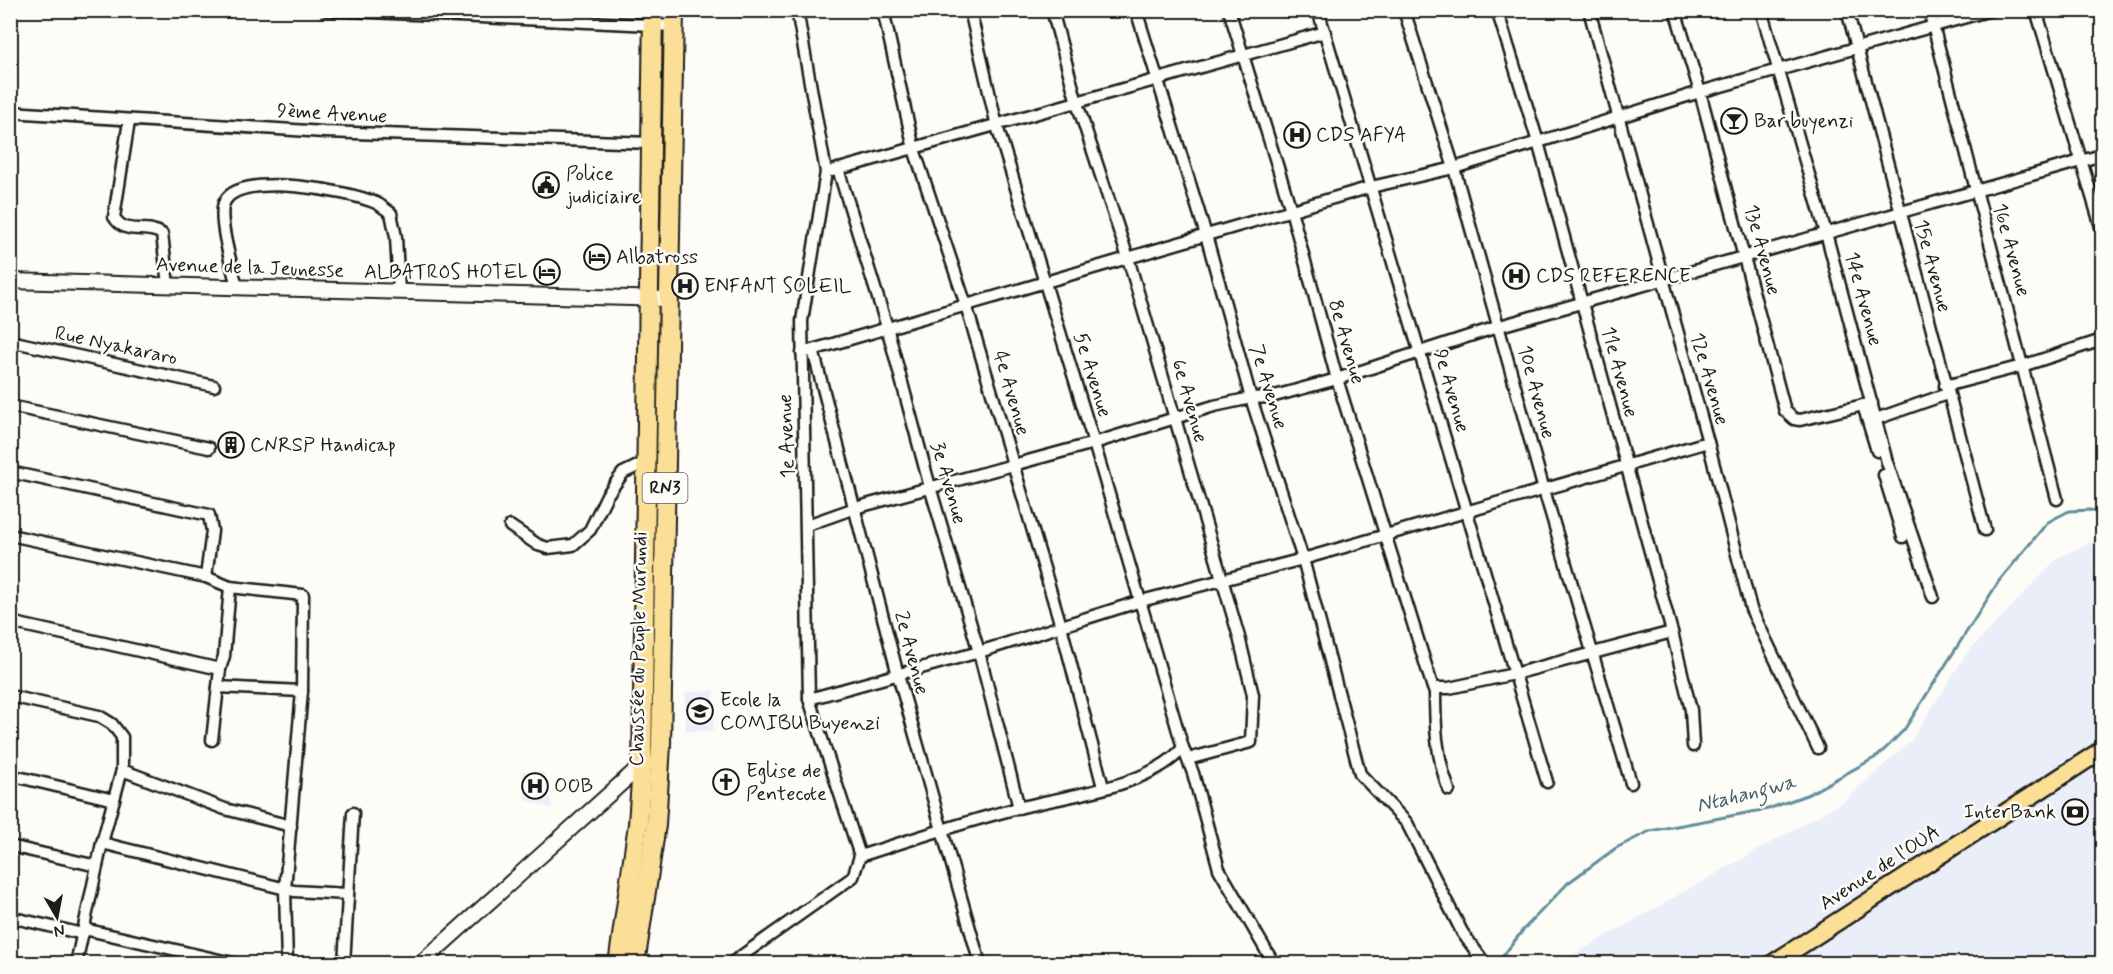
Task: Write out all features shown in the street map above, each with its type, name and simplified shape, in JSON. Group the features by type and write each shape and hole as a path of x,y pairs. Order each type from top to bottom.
{"highway":[{"name":"Chaussée du Peuple Murundi","path":"618,963 638,824 642,766 653,18"},
{"name":"Chaussée du Peuple Murundi","path":"635,963 656,825 661,745 674,18"}],"main road":[{"name":"Avenue de l'OUA","path":"1772,963 2103,750"}],"street":[{"path":"326,10 674,18"},
{"name":"1e Avenue","path":"797,10 826,172 801,321 807,351 809,699 860,856"},
{"name":"4e Avenue","path":"883,10 914,149 966,305 1061,626 1103,787"},
{"name":"5e Avenue","path":"970,10 997,126 1046,281 1183,748"},
{"name":"6e Avenue","path":"1052,10 1077,103 1128,258 1223,580 1253,695 1253,739 1249,744 1188,759"},
{"name":"7e Avenue","path":"1136,10 1156,81 1206,235 1251,398 1303,559 1360,774 1407,823 1448,907 1462,932 1483,961"},
{"name":"8e Avenue","path":"1229,10 1292,210 1337,379 1384,536 1433,686 1436,742 1441,769 1449,790"},
{"name":"9e Avenue","path":"1318,10 1547,783"},
{"name":"10e Avenue","path":"1404,10 1454,168 1544,490 1632,783"},
{"name":"11e Avenue","path":"1497,10 1538,142 1672,632 1691,710 1693,746"},
{"name":"12e Avenue","path":"1589,10 1621,117 1751,609 1818,748"},
{"name":"13e Avenue","path":"1674,10 1700,92 1785,411 1794,419 1800,420 1868,404"},
{"name":"14e Avenue","path":"1761,10 1826,233 1868,404 1876,419 1895,487 1933,597"},
{"name":"15e Avenue","path":"1847,10 1985,531"},
{"name":"16e Avenue","path":"1929,10 2057,499"},
{"path":"807,351 1371,187 1454,168 1700,92 1991,10"},
{"path":"2036,10 2103,230"},
{"path":"826,172 997,126 1325,32"},
{"name":"9ème Avenue","path":"10,112 324,132 652,143"},
{"path":"129,121 114,218 126,229 155,229 162,234 168,285"},
{"path":"807,525 855,508 1094,443 1175,417 1251,398 1271,397 1337,379 1500,326 2103,155"},
{"name":"3e Avenue","path":"838,169 887,327 930,487 979,652 1019,808"},
{"path":"237,287 221,213 225,200 234,192 253,186 287,185 341,193 376,203 391,213 396,237 399,292"},
{"name":"Avenue de la Jeunesse","path":"10,282 668,299"},
{"path":"1876,419 1946,390 2103,340"},
{"name":"Rue Nyakararo","path":"10,341 214,386"},
{"name":"2e Avenue","path":"807,351 855,508 898,675 980,963"},
{"path":"1868,404 1903,537"},
{"path":"10,406 209,448"},
{"path":"809,699 979,652 1141,601 1303,559 1708,442"},
{"path":"510,526 538,545 548,548 573,545 590,530 607,495 623,473 646,462"},
{"path":"10,472 209,515 212,531 206,577"},
{"path":"10,535 206,577 230,587 303,595 302,691 285,889 287,963"},
{"path":"212,740 220,669 224,656 230,587"},
{"path":"10,622 220,669"},
{"path":"1433,686 1514,674 1672,632"},
{"path":"218,687 302,691"},
{"path":"10,696 99,716 112,724 122,737 122,770 102,843 76,963"},
{"path":"420,963 642,766 661,745"},
{"path":"730,963 853,877 860,856 1019,808 1147,774 1167,763 1183,748 1219,868 1274,963"},
{"path":"122,770 225,809 291,826"},
{"path":"10,775 114,800"},
{"path":"344,963 352,813"},
{"path":"102,843 285,889 346,894"},
{"path":"10,846 97,866"},
{"path":"10,916 237,963"}],"shaded area":[{"path":"2102,536 2102,963 1557,964 1844,801 1911,741 1967,653 2059,557"},
{"name":"Ecole la COMIBU Buyenzi","path":"714,691 713,731 686,731 685,692"},
{"name":"OOB","path":"522,771 543,772 553,809 525,799"}],"waterway":[{"name":"Ntahangwa","path":"1497,964 1523,930 1568,883 1616,848 1650,831 1768,809 1809,794 1878,756 1904,730 1999,581 2048,522 2069,511 2090,510 2102,513"}],"place":[{"name":"Bar buyenzi","path":"1734,121"},
{"name":"CDS AFYA","path":"1297,135"},
{"name":"Police judiciaire","path":"546,185"},
{"name":"Albatross","path":"597,257"},
{"name":"ALBATROS HOTEL","path":"547,272"},
{"name":"CDS REFERENCE","path":"1516,276"},
{"name":"ENFANT SOLEIL","path":"685,286"},
{"name":"CNRSP Handicap","path":"231,445"},
{"name":"Ecole la COMIBU Buyenzi","path":"700,711"},
{"name":"Eglise de Pentecote","path":"726,782"},
{"name":"OOB","path":"535,786"},
{"name":"InterBank","path":"2075,812"}]}
